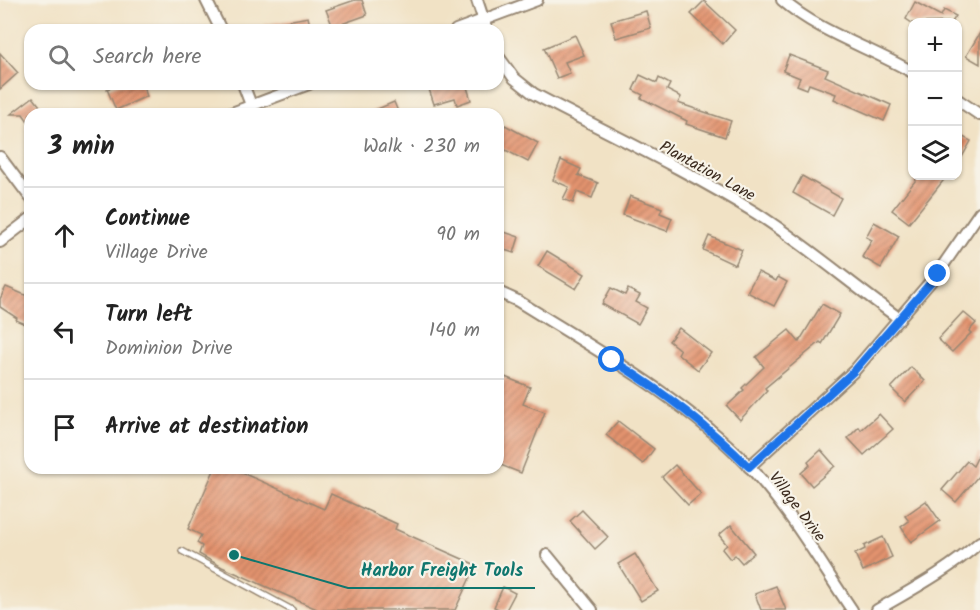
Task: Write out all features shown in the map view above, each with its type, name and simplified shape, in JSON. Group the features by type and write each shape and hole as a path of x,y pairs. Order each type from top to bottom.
{"street":[{"path":"206,0 218,24"},
{"path":"477,0 486,24"},
{"path":"488,24 537,0"},
{"path":"782,0 811,23 865,47 908,70"},
{"name":"Plantation Lane","path":"504,64 514,78 534,94 756,213 801,243 900,319"},
{"path":"245,90 251,105"},
{"path":"244,108 292,90"},
{"path":"962,103 980,116"},
{"path":"0,157 24,189"},
{"path":"749,467 854,371 938,274 980,212"},
{"path":"0,242 24,224"},
{"name":"Village Drive","path":"504,295 518,301 653,386 697,419 749,467 771,493 808,543 852,610"},
{"path":"877,610 930,580 980,542"},
{"path":"547,555 592,610"}],"lane":[{"path":"182,551 292,610"}],"building":[{"path":"355,0 362,0 367,15 342,24 332,24 326,10"},
{"path":"704,1 735,30 723,44 691,14"},
{"path":"915,2 941,16 944,10 956,16 955,18 906,19"},
{"path":"646,11 651,28 616,38 611,21"},
{"path":"308,17 310,24 270,24"},
{"path":"980,33 980,64 966,56"},
{"path":"575,35 584,55 565,62 570,73 557,78 544,48"},
{"path":"0,53 18,73 0,89"},
{"path":"789,55 828,70 825,76 891,105 884,121 834,99 836,94 809,84 807,89 797,85 800,78 783,71"},
{"path":"640,75 657,83 659,78 670,84 667,90 681,97 678,103 731,121 725,137 686,124 687,121 641,98 643,95 633,90"},
{"path":"107,90 144,90 147,96 120,108 115,108"},
{"path":"429,90 468,90 471,100 457,105 455,98 434,104"},
{"path":"33,97 41,108 24,108 24,115 11,114"},
{"path":"394,102 396,108 380,108"},
{"path":"505,125 538,143 528,162 504,149"},
{"path":"962,136 971,141 962,157"},
{"path":"561,160 581,169 578,175 598,183 592,198 577,192 573,203 563,199 569,187 553,180"},
{"path":"802,176 841,198 832,215 793,193"},
{"path":"916,180 944,180 909,223 892,210"},
{"path":"630,196 662,208 660,213 672,218 667,231 623,215"},
{"path":"874,222 899,236 881,268 862,257 872,240 866,237"},
{"path":"504,232 519,237 514,253 504,250"},
{"path":"709,236 742,250 735,265 703,250"},
{"path":"547,251 585,274 576,289 538,266"},
{"path":"758,272 776,281 778,277 787,282 774,306 747,292"},
{"path":"6,287 24,294 24,323 0,307 0,299"},
{"path":"611,288 625,295 628,289 640,295 636,302 647,308 638,324 602,304"},
{"path":"822,304 840,314 822,344 820,342 765,388 767,391 740,420 727,406 764,367 756,357 789,330 799,342"},
{"path":"963,312 976,323 969,331 971,333 952,352 938,339"},
{"path":"679,328 711,353 698,370 678,354 680,350 669,341"},
{"path":"911,367 925,381 905,402 891,388"},
{"path":"505,377 530,387 523,404 545,412 521,473 504,466"},
{"path":"879,414 893,429 864,455 848,438 859,427 861,430"},
{"path":"618,421 654,449 643,464 606,435"},
{"path":"821,450 835,466 812,486 801,473 810,465 808,462"},
{"path":"980,452 980,474 956,502 942,490 967,461 973,466"},
{"path":"675,465 701,494 688,505 662,477"},
{"path":"212,474 245,474 324,509 331,494 397,524 395,529 476,565 455,610 319,610 222,567 199,554 202,546 197,543 201,535 188,529"},
{"path":"926,501 940,521 911,542 901,527 909,521 905,516"},
{"path":"582,510 608,537 595,549 570,521"},
{"path":"731,525 754,553 742,563 735,555 730,559 722,549 727,545 719,535"},
{"path":"883,537 892,557 863,571 855,554 865,549 864,546"},
{"path":"635,554 658,591 641,601 618,564"},
{"path":"776,586 786,610 761,610 755,594"},
{"path":"503,587 515,593 506,610 500,610 494,607"}],"place":[{"name":"Harbor Freight Tools","path":"234,555"}],"route":[{"path":"612,360 653,386 689,413 749,467 854,371 938,274"}]}
